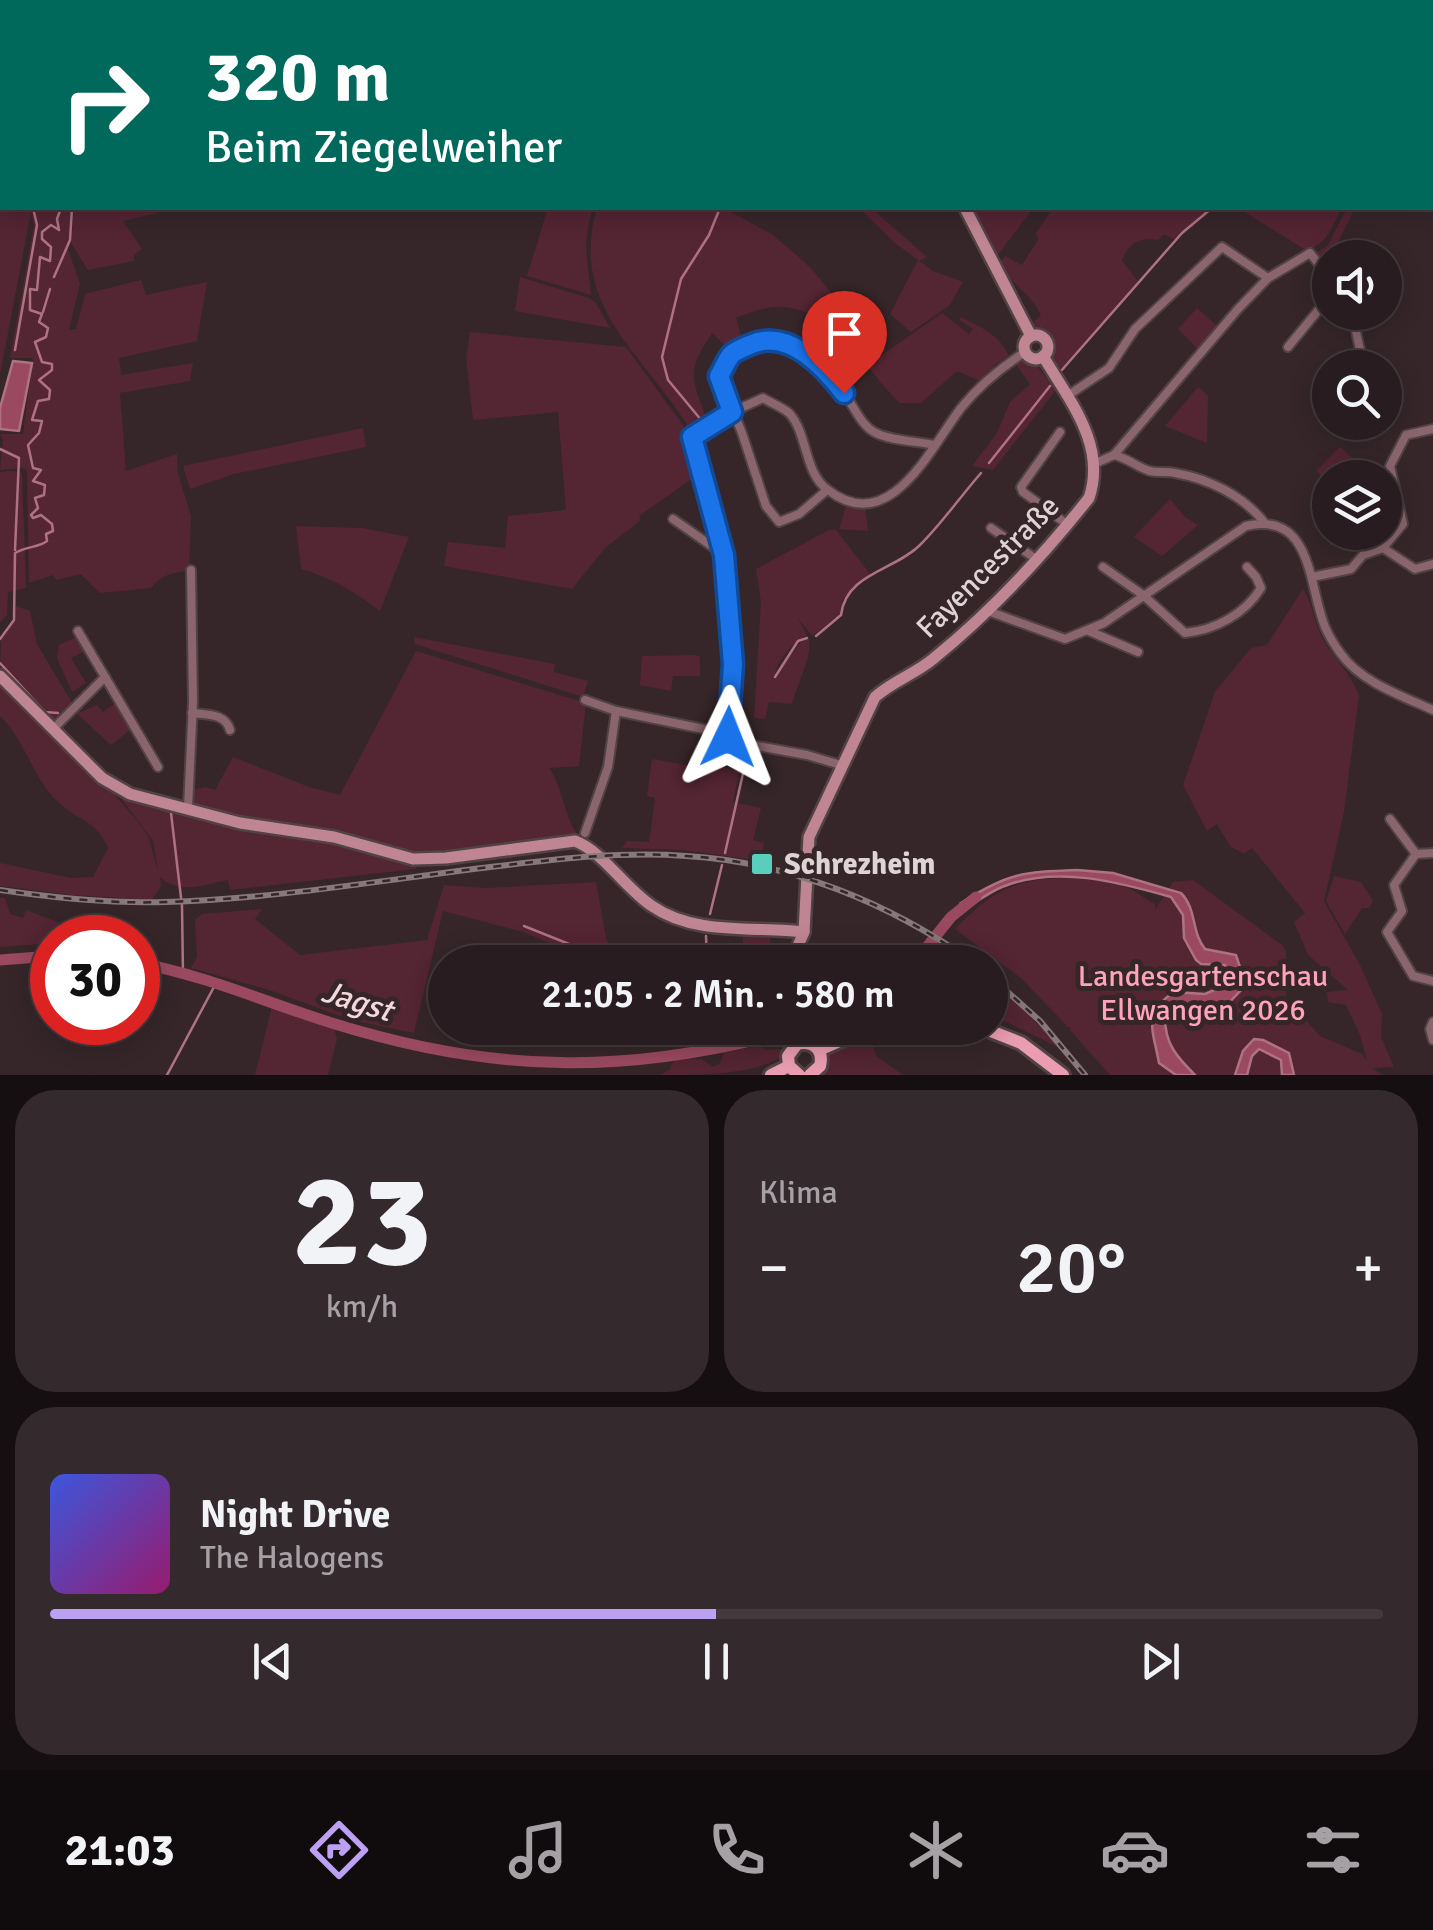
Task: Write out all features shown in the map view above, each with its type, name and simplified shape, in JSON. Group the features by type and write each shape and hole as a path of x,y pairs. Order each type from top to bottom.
{"main road":[{"path":"1008,1038 1021,1043 1053,1072"},
{"path":"771,1075 794,1070 788,1056 790,1045"},
{"path":"811,1045 819,1050"},
{"path":"819,1050 830,1045"},
{"path":"810,1075 820,1066 819,1050"}],"street":[{"path":"966,210 1031,336"},
{"path":"1066,396 1109,368 1135,329 1222,247 1268,278"},
{"path":"1042,356 1087,432 1096,463 1114,455 1268,278 1310,254 1312,256"},
{"path":"1288,347 1312,318"},
{"path":"1356,330 1360,350"},
{"path":"728,737 733,664 724,555 692,437 764,398 790,415 816,478 827,490 846,500 887,499 913,477 963,406 987,381 1025,352 1031,336 1044,339 1047,346 1042,356"},
{"path":"827,490 800,514 779,522 766,506 719,376 733,352 760,341 785,344 825,369 876,434 935,444"},
{"path":"1025,352 1033,358 1042,356"},
{"path":"1392,460 1406,435 1433,428"},
{"path":"1060,432 1022,487 1023,492 1068,525"},
{"path":"1114,455 1149,471 1186,475 1217,485 1252,507 1264,522 1286,531 1301,545 1325,627 1343,657 1371,679 1433,710"},
{"name":"Fayencestraße","path":"798,945 804,932 808,837 875,697 930,662 988,611 1089,498 1096,463"},
{"path":"673,519 724,555"},
{"path":"988,611 1065,639 1089,631 1246,526 1264,522"},
{"path":"992,528 1036,559"},
{"path":"1312,577 1351,570 1363,555 1377,550"},
{"path":"1386,550 1414,569 1433,564"},
{"path":"1103,567 1143,594 1185,633 1207,631 1252,604 1260,588 1256,576 1247,568"},
{"path":"188,808 192,570"},
{"path":"78,631 158,767"},
{"path":"1089,631 1138,652"},
{"path":"0,676 102,778 130,794 240,823 334,837 413,859 575,841 664,914 746,930 804,932"},
{"path":"53,729 104,677"},
{"path":"585,700 616,711 718,732 841,765"},
{"path":"585,833 608,767 616,711"},
{"path":"192,713 220,717 230,730"},
{"path":"1390,819 1416,854"},
{"path":"1416,854 1433,853"},
{"path":"1416,854 1394,885 1402,911 1387,932 1413,976 1433,981"},
{"path":"1433,1022 1433,1040"}],"green space":[{"path":"0,210 71,210 68,249 80,284 69,330 76,329 85,294 141,280 146,295 207,282 197,341 119,358 121,375 193,363 190,381 120,393 126,471 177,454 178,474 191,516 189,571 168,575 151,588 100,593 81,574 56,580 53,575 29,583 27,472 24,468 0,470 0,434 23,434 33,358 10,358 34,226 31,212 0,375"},
{"path":"74,210 169,210 123,221 142,249 134,255 134,261 88,270 71,243"},
{"path":"547,210 592,210 586,243 591,295 527,276"},
{"path":"597,210 729,210 773,235 810,267 882,355 942,313 969,334 973,329 959,320 961,317 989,332 1009,356 980,381 957,371 921,403 900,403 829,327 794,309 764,309 736,318 743,342 730,350 712,333 704,346 694,376 708,421 691,431 633,353 602,302 593,274 591,243"},
{"path":"861,210 873,210 927,257 919,261 933,271 963,282 949,306 911,332 890,314 918,260"},
{"path":"974,210 1032,210 997,256"},
{"path":"1052,210 1211,210 1176,240 1164,234 1158,240 1145,239 1127,250 1122,261 1138,281 1061,373 1053,360 1052,340 1032,323 1041,316 1037,308 999,264 1005,256 1022,265 1038,240 1036,233"},
{"path":"1241,210 1340,210 1324,239 1312,240 1312,247 1306,250"},
{"path":"1346,210 1354,210 1339,240 1331,240"},
{"path":"520,277 589,298 610,328 515,311"},
{"path":"1197,308 1218,327 1199,350 1178,329"},
{"path":"470,332 626,347 683,425 700,473 639,516 641,520 605,548 572,589 444,566 448,542 505,548 508,516 566,510 558,412 473,420 466,358"},
{"path":"1025,361 1037,366 1056,390 993,470 972,466 997,433 1010,402 1030,384 1015,363"},
{"path":"1198,387 1208,396 1207,443 1165,426"},
{"path":"363,428 366,447 234,474 190,489 183,466"},
{"path":"1340,447 1355,460 1327,460"},
{"path":"0,472 22,473 26,588 8,592 7,615 0,622"},
{"path":"1170,499 1198,525 1162,556 1134,537"},
{"path":"847,503 865,506 868,531 839,529"},
{"path":"296,526 362,528 409,537 380,611 343,586 301,569"},
{"path":"829,530 836,530 871,575 843,599 840,615 812,636 797,617 807,635 786,653 774,677 801,642 809,639 806,663 792,704 769,702 765,719 754,718 761,602 756,569"},
{"name":"Landesgartenschau Ellwangen 2026","path":"1303,589 1320,634 1359,695 1344,812 1324,901 1382,1014 1381,1037 1394,1067 1373,1068 1382,1075 1110,1075 1071,1027 1008,968 1008,945 977,945 955,929 990,898 1032,881 1083,878 1128,888 1155,904 1155,910 1173,882 1193,880 1282,945 1286,951 1286,998 1320,1036 1362,1054 1367,1061 1346,1005 1328,1002 1327,992 1348,990 1308,955 1294,922 1305,913 1252,848 1244,854 1230,846 1217,824 1207,831 1183,785 1215,692 1251,648 1267,645"},
{"path":"16,606 30,611 37,644 72,703 53,729 0,676 1,637 14,620"},
{"path":"79,636 86,651 71,658 86,683 72,692 57,658 59,645"},
{"path":"414,637 555,664 554,672 588,681 583,697 415,644"},
{"path":"416,651 586,703 579,766 549,768 577,834 445,854 413,854 318,829 247,818 245,821 190,806 191,790 215,790 233,757 340,795"},
{"path":"642,656 700,657 700,676 673,676 671,691 640,685"},
{"path":"0,679 66,746 70,756 110,789 142,827 158,872 153,841 123,801 124,795 396,859 416,869 230,890 228,880 184,887 160,877 161,886 152,900 0,886 0,863 71,878 93,877 108,848 92,826 57,801 41,781 0,716"},
{"path":"118,701 134,727 111,745 73,710 76,707 81,712 97,705 103,712"},
{"path":"652,759 703,768 706,761 739,772 733,802 761,808 753,840 764,843 761,861 684,850 622,848 627,841 649,842 655,798 647,796"},
{"path":"1334,876 1361,882 1373,901 1369,908 1362,908 1345,934 1326,901"},
{"path":"596,882 609,945 555,945 523,932 443,911 435,945 428,945 428,974 414,1033 351,1020 269,990 191,968 197,957 195,920 202,914 262,909 255,919 300,955 427,940 444,885 486,888"},
{"path":"0,898 5,898 10,914 23,918 26,910 39,915 30,915 30,945 0,947"},
{"path":"743,935 769,936 771,945 743,945"},
{"path":"1008,996 1026,1011 1060,1048 1008,1023"},
{"path":"272,1006 334,1028 337,1039 328,1075 255,1075"},
{"path":"841,1045 873,1045 876,1056 903,1075 821,1075 828,1050"},
{"path":"760,1046 765,1050 782,1049 787,1054 744,1070 661,1075 674,1060 702,1059 713,1067 720,1064 724,1052"}],"shaded area":[{"path":"13,361 32,363 19,431 0,429 0,408"},
{"path":"1077,870 1113,873 1181,893 1190,906 1205,949 1236,955 1246,985 1220,1012 1206,1013 1180,1006 1165,1018 1173,1050 1195,1075 1176,1075 1159,1063 1152,1023 1157,1007 1174,992 1205,994 1233,982 1225,965 1201,964 1196,960 1184,938 1183,915 1171,897 1108,881 1044,877 998,889 968,907 961,903 1016,876"},
{"path":"1254,1039 1289,1053 1294,1075 1282,1075 1281,1060 1259,1049 1252,1056 1247,1075 1235,1075 1243,1051"}],"waterway":[{"path":"15,350 37,225 33,210"},
{"path":"0,639 14,620 15,553 44,543 46,534 53,531 52,524 41,515 31,515 38,508 35,498 44,495 45,485 33,481 41,470 33,468 28,445 39,433 42,421 32,420 38,401 49,399 50,390 39,380 52,370 52,364 42,362 35,342 46,337 48,328 39,322 42,314 30,310 30,289 37,290 40,257 50,261 51,247 42,239 42,232 51,225 59,230 60,210"},
{"path":"54,277 70,240 72,210"},
{"path":"702,421 668,380 662,357 681,279 709,235 719,210"},
{"path":"1061,371 1182,233 1210,210"},
{"path":"43,312 50,289"},
{"path":"989,463 1050,386"},
{"path":"0,449 19,458 15,550"},
{"path":"816,636 841,615 845,601 861,581 920,545 981,473"},
{"path":"775,677 798,641 807,638"},
{"path":"0,663 45,712 58,713"},
{"path":"725,853 744,769"},
{"path":"171,813 182,906 183,974"},
{"path":"710,914 722,865"},
{"name":"Jagst","path":"929,945 951,917 976,897"},
{"path":"524,926 572,945"},
{"path":"706,936 706,945"},
{"name":"Jagst","path":"0,960 30,958"},
{"name":"Jagst","path":"160,968 335,1024 454,1053 568,1063 624,1061 729,1045"},
{"path":"167,1075 215,985"},
{"path":"703,1045 713,1052"},
{"path":"712,1045 713,1051"}],"railway":[{"path":"0,890 103,901 205,900 558,859 686,856 763,867 837,889 907,921 947,945"},
{"path":"1008,992 1040,1021 1085,1075"}],"place":[{"name":"Schrezheim","path":"762,864"}],"route":[{"path":"728,737 733,664 724,555 692,437 732,412 719,376 733,352 760,341 785,344 808,355 844,393"}]}
